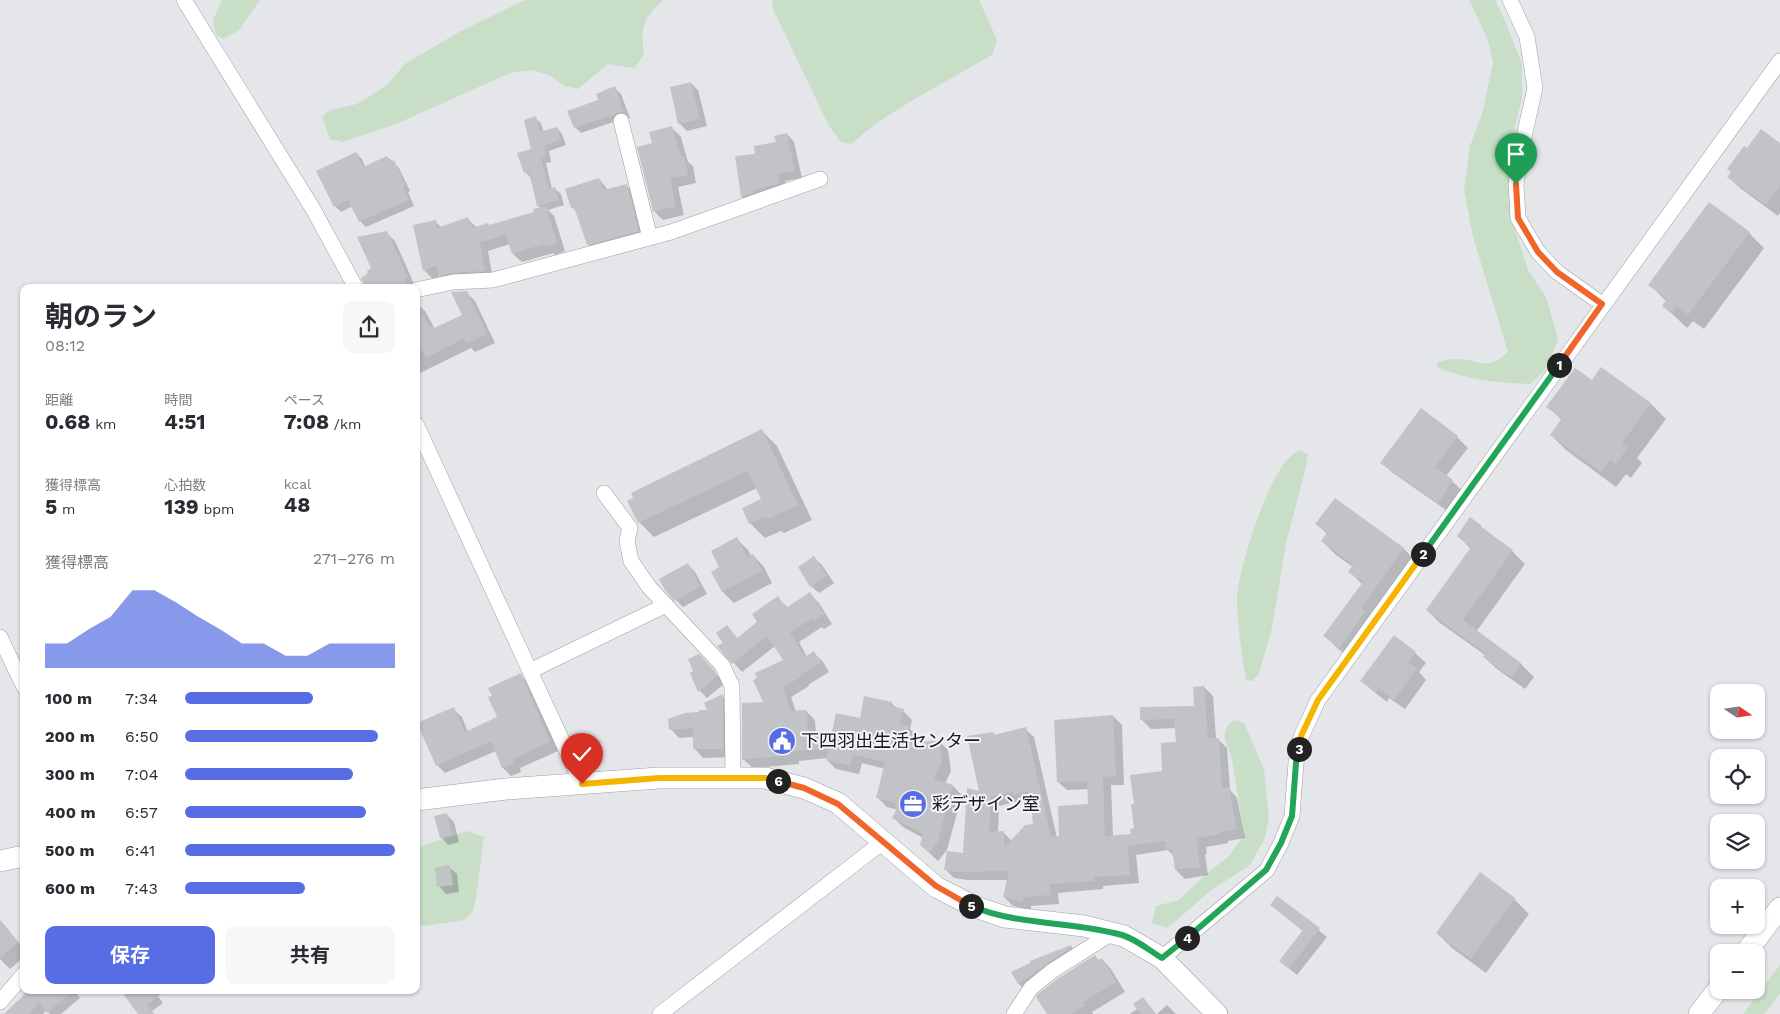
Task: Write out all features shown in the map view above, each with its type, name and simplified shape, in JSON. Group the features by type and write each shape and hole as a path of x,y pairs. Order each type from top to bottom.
{"street":[{"path":"184,0 313,208 354,284"},
{"path":"1510,0 1527,37 1535,88 1516,184 1518,218 1538,252 1550,265 1602,304"},
{"path":"1162,958 1266,870 1281,843 1292,816 1296,763 1301,736 1318,700 1602,304 1780,61"},
{"path":"621,120 650,238"},
{"path":"420,289 453,282 493,280 650,238 820,178"},
{"path":"420,433 582,784"},
{"path":"604,493 630,528 627,541 631,561 649,587 722,665 732,686 733,778"},
{"path":"530,671 666,605"},
{"path":"0,637 20,679"},
{"path":"420,800 506,789 659,778 765,778 804,788 838,804 936,886 973,906 1005,917 1084,926 1124,936 1162,958 1217,1014"},
{"path":"660,1014 884,841"},
{"path":"0,861 20,857"},
{"path":"1752,944 1780,908"},
{"path":"1014,1014 1031,988 1052,971 1112,933"},
{"path":"0,1002 20,979"},
{"path":"1699,1014 1711,999"}],"green space":[{"path":"222,0 260,0 239,30 223,39 216,35 213,20"},
{"path":"525,0 663,0 644,24 644,55 634,68 608,64 578,89 565,86 549,75 532,70 510,73 396,124 343,142 330,139 322,117 330,110 357,104 386,86 405,64 459,32"},
{"path":"773,0 979,0 997,40 992,55 878,122 851,144 841,142 829,126 772,7"},
{"path":"1469,0 1495,0 1522,64 1522,98 1509,152 1510,214 1528,270 1546,297 1558,339 1547,368 1530,384 1483,380 1459,375 1437,367 1438,362 1452,359 1482,363 1494,362 1508,352 1473,237 1464,189 1470,146 1482,114 1493,63 1488,40"},
{"path":"1299,450 1308,454 1286,543 1272,628 1259,674 1252,681 1246,680 1237,610 1242,568 1254,527 1270,488 1287,460"},
{"path":"1234,720 1244,723 1264,769 1269,819 1264,840 1250,865 1210,891 1177,920 1166,928 1152,923 1156,906 1179,900 1206,874 1229,856 1244,835 1232,759 1224,736 1228,725"},
{"path":"467,831 484,837 473,911 464,920 425,926 420,925 420,847"},
{"path":"1780,965 1780,994 1764,1014 1743,1014 1754,999 1765,999 1765,985"}],"building":[{"path":"691,82 700,119 678,124 670,87"},
{"path":"615,86 624,112 618,112 610,118 609,116 574,128 567,111 598,100 596,94"},
{"path":"536,116 540,132 557,127 561,139 544,146 546,157 541,158 549,189 555,187 559,200 537,206 529,172 524,173 517,153 531,149 524,120"},
{"path":"672,126 681,156 684,156 688,175 670,178 676,207 653,211 637,147 652,143 649,132"},
{"path":"1761,129 1780,143 1780,186 1766,205 1727,177 1731,172 1727,169 1744,146 1747,148"},
{"path":"787,133 795,171 778,174 780,183 754,190 755,192 741,197 735,156 755,154 754,146 776,142 774,136"},
{"path":"356,152 363,167 387,156 390,162 394,160 405,185 403,186 409,200 359,222 348,200 334,207 316,171"},
{"path":"599,178 603,190 627,184 639,231 587,245 574,207 571,208 565,189"},
{"path":"1709,202 1750,232 1688,315 1677,306 1672,314 1662,306 1667,299 1648,285"},
{"path":"546,206 557,243 545,247 544,244 512,254 506,235 480,242 485,271 452,273 439,276 437,265 423,271 413,225 436,220 437,228 468,217 472,228 534,212 533,209"},
{"path":"387,231 408,277 404,279 406,284 364,284 361,278 371,268 357,237"},
{"path":"467,291 487,334 466,344 463,339 426,358 420,347 420,309 429,326 432,325 434,328 462,315 451,292"},
{"path":"1601,367 1651,403 1622,443 1628,447 1616,464 1610,460 1601,472 1550,435 1562,418 1546,407 1575,368 1592,380"},
{"path":"1421,408 1458,436 1435,467 1453,480 1438,503 1380,463"},
{"path":"762,429 798,505 768,519 766,516 749,524 742,508 761,499 748,471 638,523 627,501 633,498 631,493"},
{"path":"1335,498 1404,548 1361,608 1365,612 1339,648 1323,636 1363,582 1348,572 1353,565 1321,541 1327,533 1315,524"},
{"path":"1470,517 1513,550 1463,620 1521,663 1511,677 1483,657 1485,653 1426,610 1471,547 1457,536"},
{"path":"737,537 747,557 753,554 762,571 722,592 711,572 719,567 711,551"},
{"path":"814,556 827,576 810,587 798,567"},
{"path":"688,563 700,587 674,601 659,579"},
{"path":"810,592 824,614 814,621 812,618 790,633 805,657 814,651 821,663 783,687 790,711 806,710 808,730 831,736 836,713 860,718 864,696 892,702 891,706 904,709 900,724 909,726 907,732 912,733 910,743 940,740 942,761 934,779 953,785 938,841 929,853 920,845 923,834 892,818 897,808 895,806 896,803 876,798 885,762 853,755 850,766 826,760 829,748 790,752 791,755 742,760 742,703 763,702 753,680 757,678 755,673 783,660 767,636 732,664 717,646 723,643 716,633 727,625 737,638 757,622 752,614 778,596 786,608"},
{"path":"1394,635 1416,652 1408,662 1417,668 1394,700 1378,688 1376,692 1360,681"},
{"path":"699,654 717,676 698,692 690,673 693,671 688,659"},
{"path":"521,673 550,742 512,759 514,763 502,768 491,741 436,766 420,730 420,722 454,707 465,732 497,717 488,697 492,696 488,688"},
{"path":"1204,686 1208,738 1219,738 1222,789 1229,787 1237,829 1198,838 1199,845 1197,846 1200,867 1175,870 1172,849 1166,849 1165,841 1128,846 1130,875 1094,877 1095,881 1050,884 1051,895 1023,897 1023,902 1003,897 1009,871 958,872 944,870 947,851 963,853 967,788 979,791 967,736 993,732 994,735 1026,727 1051,837 1059,836 1058,806 1088,804 1087,781 1057,782 1054,720 1113,715 1116,776 1103,777 1105,836 1131,834 1130,829 1134,828 1131,804 1134,804 1130,775 1162,771 1161,743 1176,742 1174,719 1140,720 1140,707 1194,706 1193,687","holes":["1030,791 1033,824 1025,825 1005,847 1004,831 989,832 991,797 1012,792 1013,795"]},
{"path":"723,694 723,749 693,749 693,728 669,730 668,719 685,713 707,710 704,703"},
{"path":"447,813 452,835 440,838 434,816"},
{"path":"450,865 453,885 437,887 435,868"},
{"path":"1480,872 1515,898 1471,959 1436,933"},
{"path":"1277,896 1320,928 1289,969 1279,961 1303,930 1270,905"},
{"path":"0,921 18,942 0,958"},
{"path":"1071,945 1072,947 1018,984 1011,972 1030,963 1030,961"},
{"path":"1095,955 1098,960 1102,958 1116,982 1083,1002 1085,1005 1071,1014 1047,1014 1036,997 1038,994 1057,979"},
{"path":"25,994 69,994 47,1013 39,1003 29,1014 4,1014"},
{"path":"161,994 147,1004 154,1014 138,1014 124,995"},
{"path":"1143,997 1156,1014 1141,1014 1133,1004"}],"place":[{"name":"下四羽出生活センター","path":"782,741"},
{"name":"彩デザイン室","path":"913,804"}],"route":[{"path":"582,784 659,778 765,778 804,788 838,804 936,886 956,898 1005,917 1084,926 1124,936 1162,958 1266,870 1281,843 1292,816 1296,763 1301,736 1318,700 1602,304 1557,272 1538,252 1518,218 1516,184"}]}
